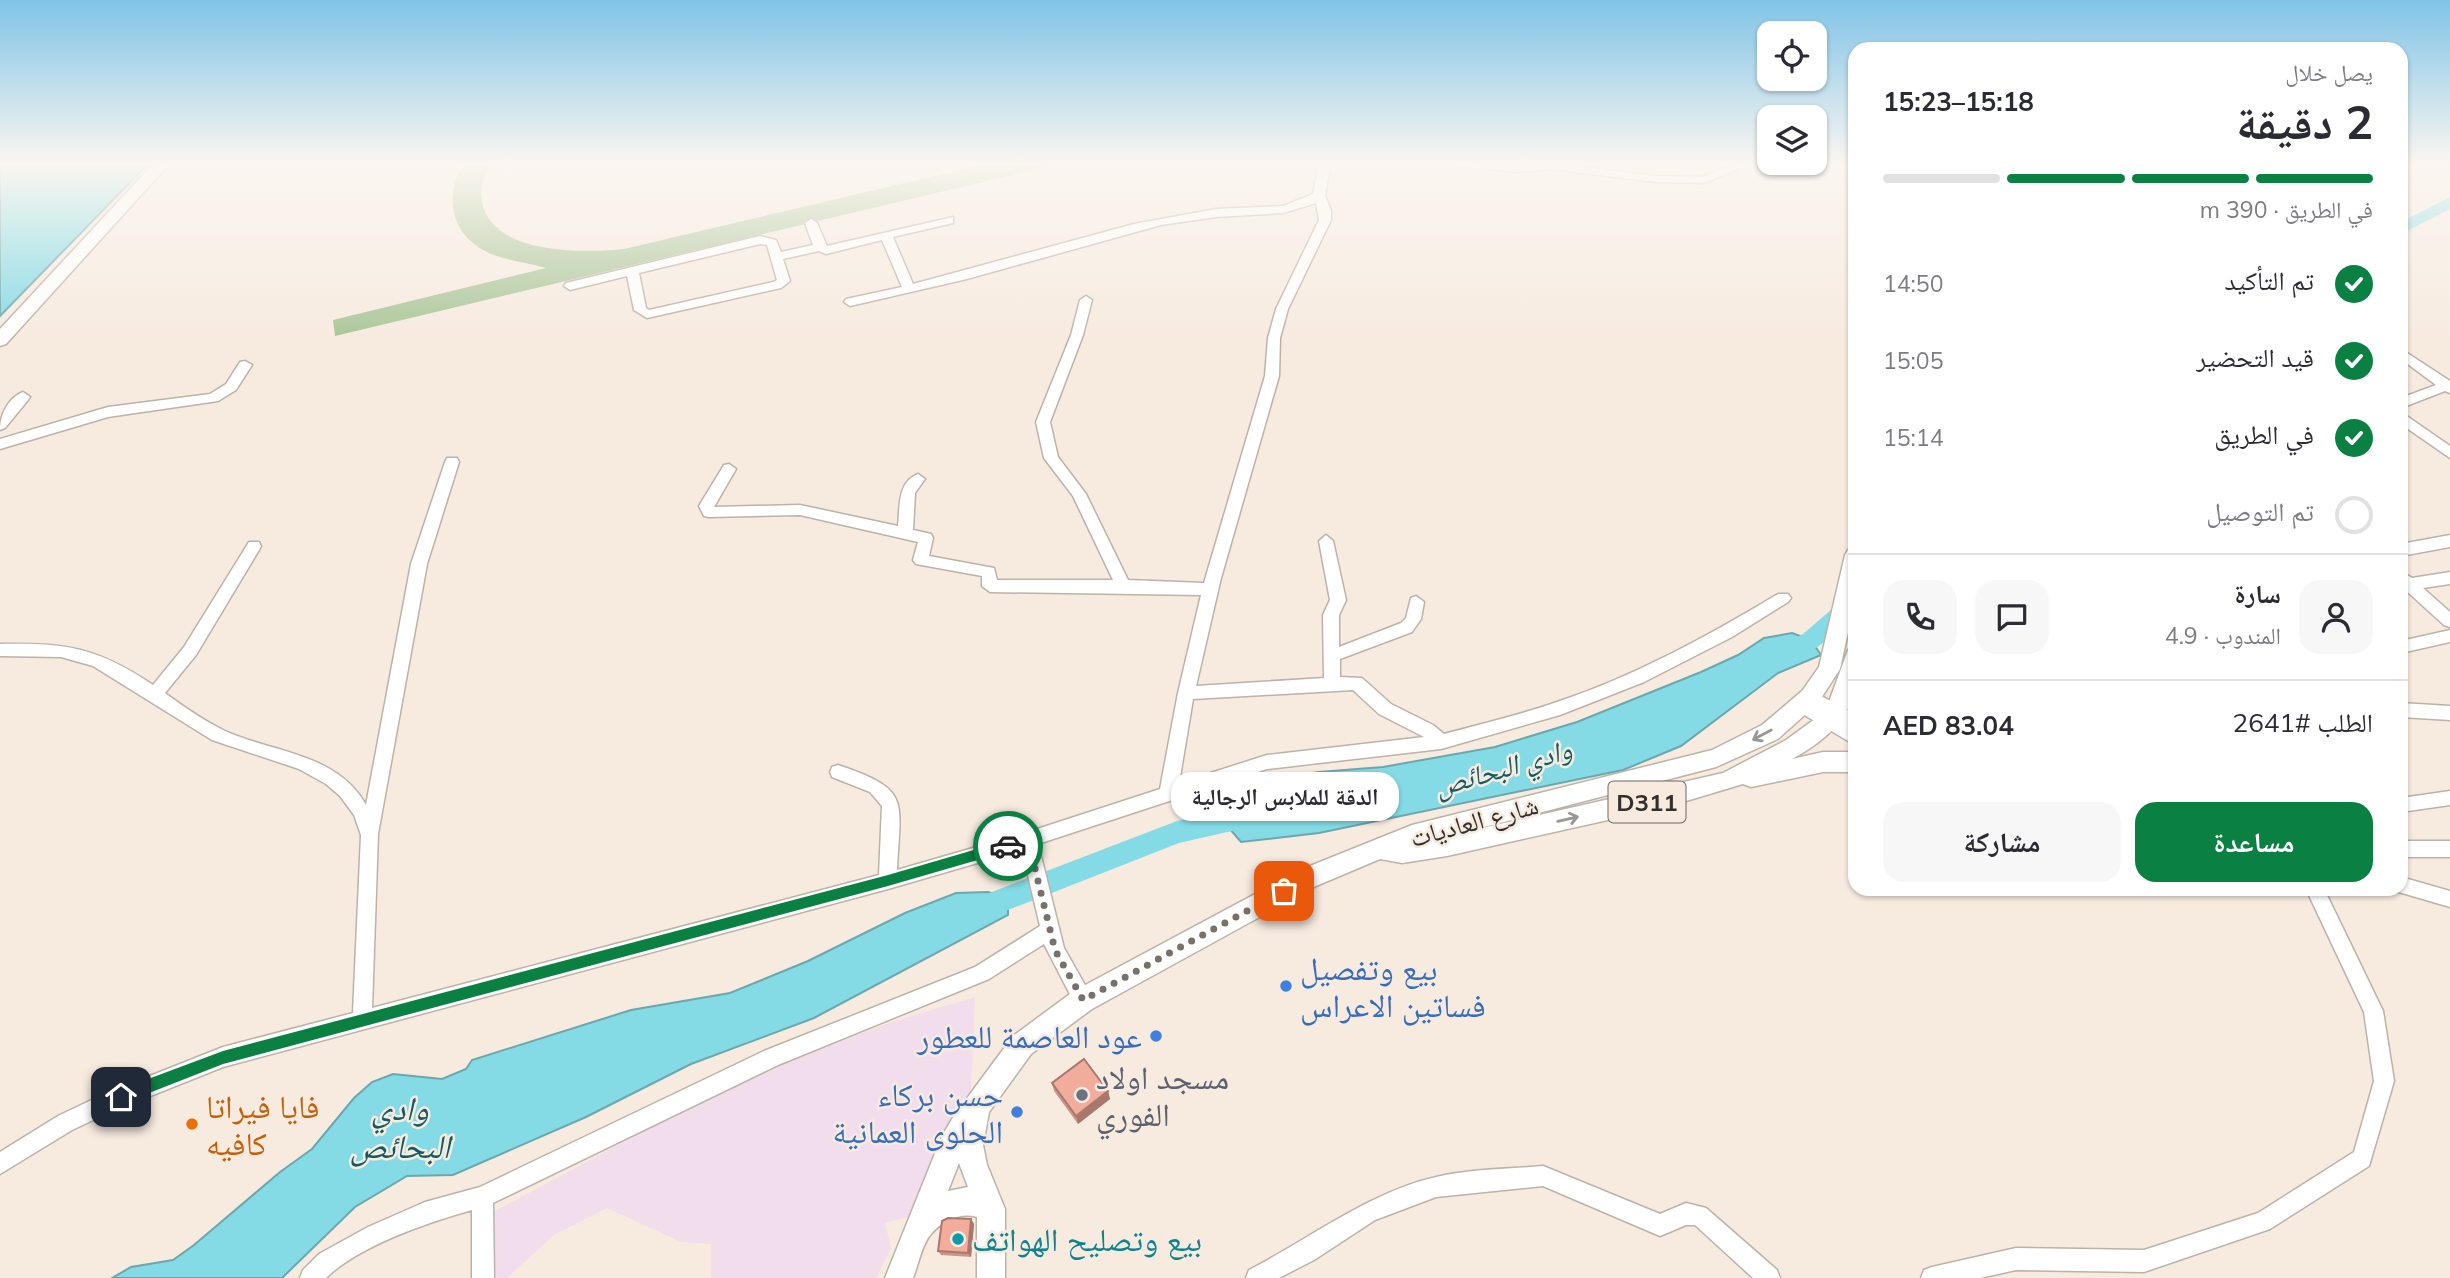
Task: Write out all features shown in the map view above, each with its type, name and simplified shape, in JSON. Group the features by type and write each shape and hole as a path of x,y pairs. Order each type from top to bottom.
{"main road":[{"path":"0,340 109,222"},
{"name":"شارع العاديات","path":"1381,850 1412,835 1716,758 1770,732 1806,701 1829,669 1848,585"},
{"path":"1839,718 1848,683"},
{"name":"شارع العاديات","path":"1381,850 1402,853 1447,846 1728,781 1794,747 1839,718"},
{"path":"1728,781 1823,762 1848,762"},
{"name":"D311","path":"899,1278 952,1146 976,1106 1022,1045 1083,1000 1308,878 1381,850"},
{"name":"D311","path":"976,1106 969,1145 973,1165 991,1209 991,1278"},
{"path":"923,1223 945,1205 963,1200 975,1201 991,1209"}],"street":[{"path":"777,257 820,247 826,250 943,222"},
{"path":"850,302 966,276 1166,222"},
{"path":"1168,795 1186,693 1211,589 1272,376 1273,338 1282,309 1324,222"},
{"path":"811,223 820,247"},
{"path":"886,236 908,289"},
{"path":"570,286 632,270 760,240 772,243 784,279 780,284 647,314 640,310 632,270"},
{"path":"1086,300 1077,335 1043,422 1051,458 1079,494 1123,586"},
{"path":"2408,358 2448,387"},
{"path":"0,444 108,412 213,398 232,387 245,365"},
{"path":"2408,401 2448,387"},
{"path":"0,425 23,397"},
{"path":"2408,422 2450,453"},
{"path":"362,1021 370,835 419,564 452,462"},
{"path":"729,469 706,506 709,512 800,510 926,538 921,560 989,572 990,586 1211,589"},
{"path":"905,533 908,492 918,479"},
{"path":"1326,541 1338,600 1331,615 1332,684"},
{"path":"2408,549 2450,541"},
{"path":"154,695 190,651 254,546"},
{"path":"2408,580 2450,578"},
{"path":"2408,583 2450,621"},
{"path":"0,1164 65,1123 139,1088 223,1058 888,881 1028,840 1267,762 1441,742 1560,708 1638,677 1726,633 1783,598"},
{"path":"1332,655 1353,651 1371,639 1395,633 1410,624 1416,612 1416,602"},
{"path":"2408,645 2450,636"},
{"path":"0,650 56,650 79,654 137,682 172,710 219,735 298,761 331,778 347,791 362,809 370,835"},
{"path":"1186,693 1356,683 1385,709 1427,730 1441,742"},
{"path":"1806,701 1839,718"},
{"path":"2408,710 2450,713"},
{"path":"838,772 878,786 887,795 891,806 888,881"},
{"path":"2408,804 2450,799"},
{"path":"1028,840 1055,950 1083,1000"},
{"path":"2408,849 2450,849"},
{"path":"2408,887 2450,899"},
{"path":"1932,1278 2016,1259 2144,1261 2263,1222 2362,1159 2384,1081 2373,1012 2318,896"},
{"path":"311,1278 327,1262 376,1235 425,1213 482,1197 771,1058 982,973 1049,932"},
{"path":"1257,1278 1306,1252 1369,1212 1436,1187 1543,1176 1660,1225 1686,1214 1699,1215 1769,1278"},
{"path":"482,1197 483,1278"}],"shaded area":[{"path":"975,997 971,1089 911,1216 885,1223 891,1248 876,1278 711,1278 711,1244 681,1242 607,1208 554,1235 507,1278 497,1278 482,1218 639,1134 771,1068 892,1022"}],"green space":[{"path":"457,222 492,222 503,232 521,241 542,247 586,251 624,249 740,222 815,222 335,336 333,320 546,268 487,252 465,235"}],"water":[{"path":"0,222 92,222 0,316"},
{"name":"وادي البحائص","path":"1792,633 1811,640 1821,655 1778,673 1681,746 1623,770 1319,833 1241,842 1229,828 1227,805 1234,793 1269,780 1319,772 1383,767 1495,747 1577,722 1701,672 1738,655 1764,638"},
{"name":"وادي البحائص","path":"988,892 1008,898 1008,915 814,1018 691,1064 586,1117 453,1175 407,1176 355,1207 282,1278 112,1278 131,1267 173,1260 194,1245 280,1172 312,1149 354,1098 372,1082 393,1074 442,1079 466,1069 472,1060 631,1010 730,993 808,961 905,913 956,893"}],"building":[{"name":"مسجد اولاد الفوري","path":"1084,1059 1108,1091 1076,1116 1052,1083"},
{"name":"بيع وتصليح الهواتف","path":"948,1218 971,1219 968,1253 938,1251 942,1221"}],"waterway":[{"name":"وادي البحائص","path":"2408,225 2414,222"},
{"name":"وادي البحائص","path":"1785,654 1811,640 1848,608"},
{"name":"وادي البحائص","path":"980,909 1177,832 1258,815"}],"way so far":[{"path":"1008,846 1028,840 1055,950 1083,1000 1189,940 1284,891"}],"place":[{"name":"الدقة للملابس الرجالية","path":"1284,891"},
{"name":"بيع وتفصيل فساتين الاعراس","path":"1286,986"},
{"name":"عود العاصمة للعطور","path":"1156,1036"},
{"name":"مسجد اولاد الفوري","path":"1082,1095"},
{"name":"حسن بركاء الحلوى العمانية","path":"1017,1112"},
{"name":"فايا فيراتا كافيه","path":"192,1124"},
{"name":"بيع وتصليح الهواتف","path":"958,1239"}],"route":[{"path":"121,1097 223,1058 888,881 1008,846"}]}
